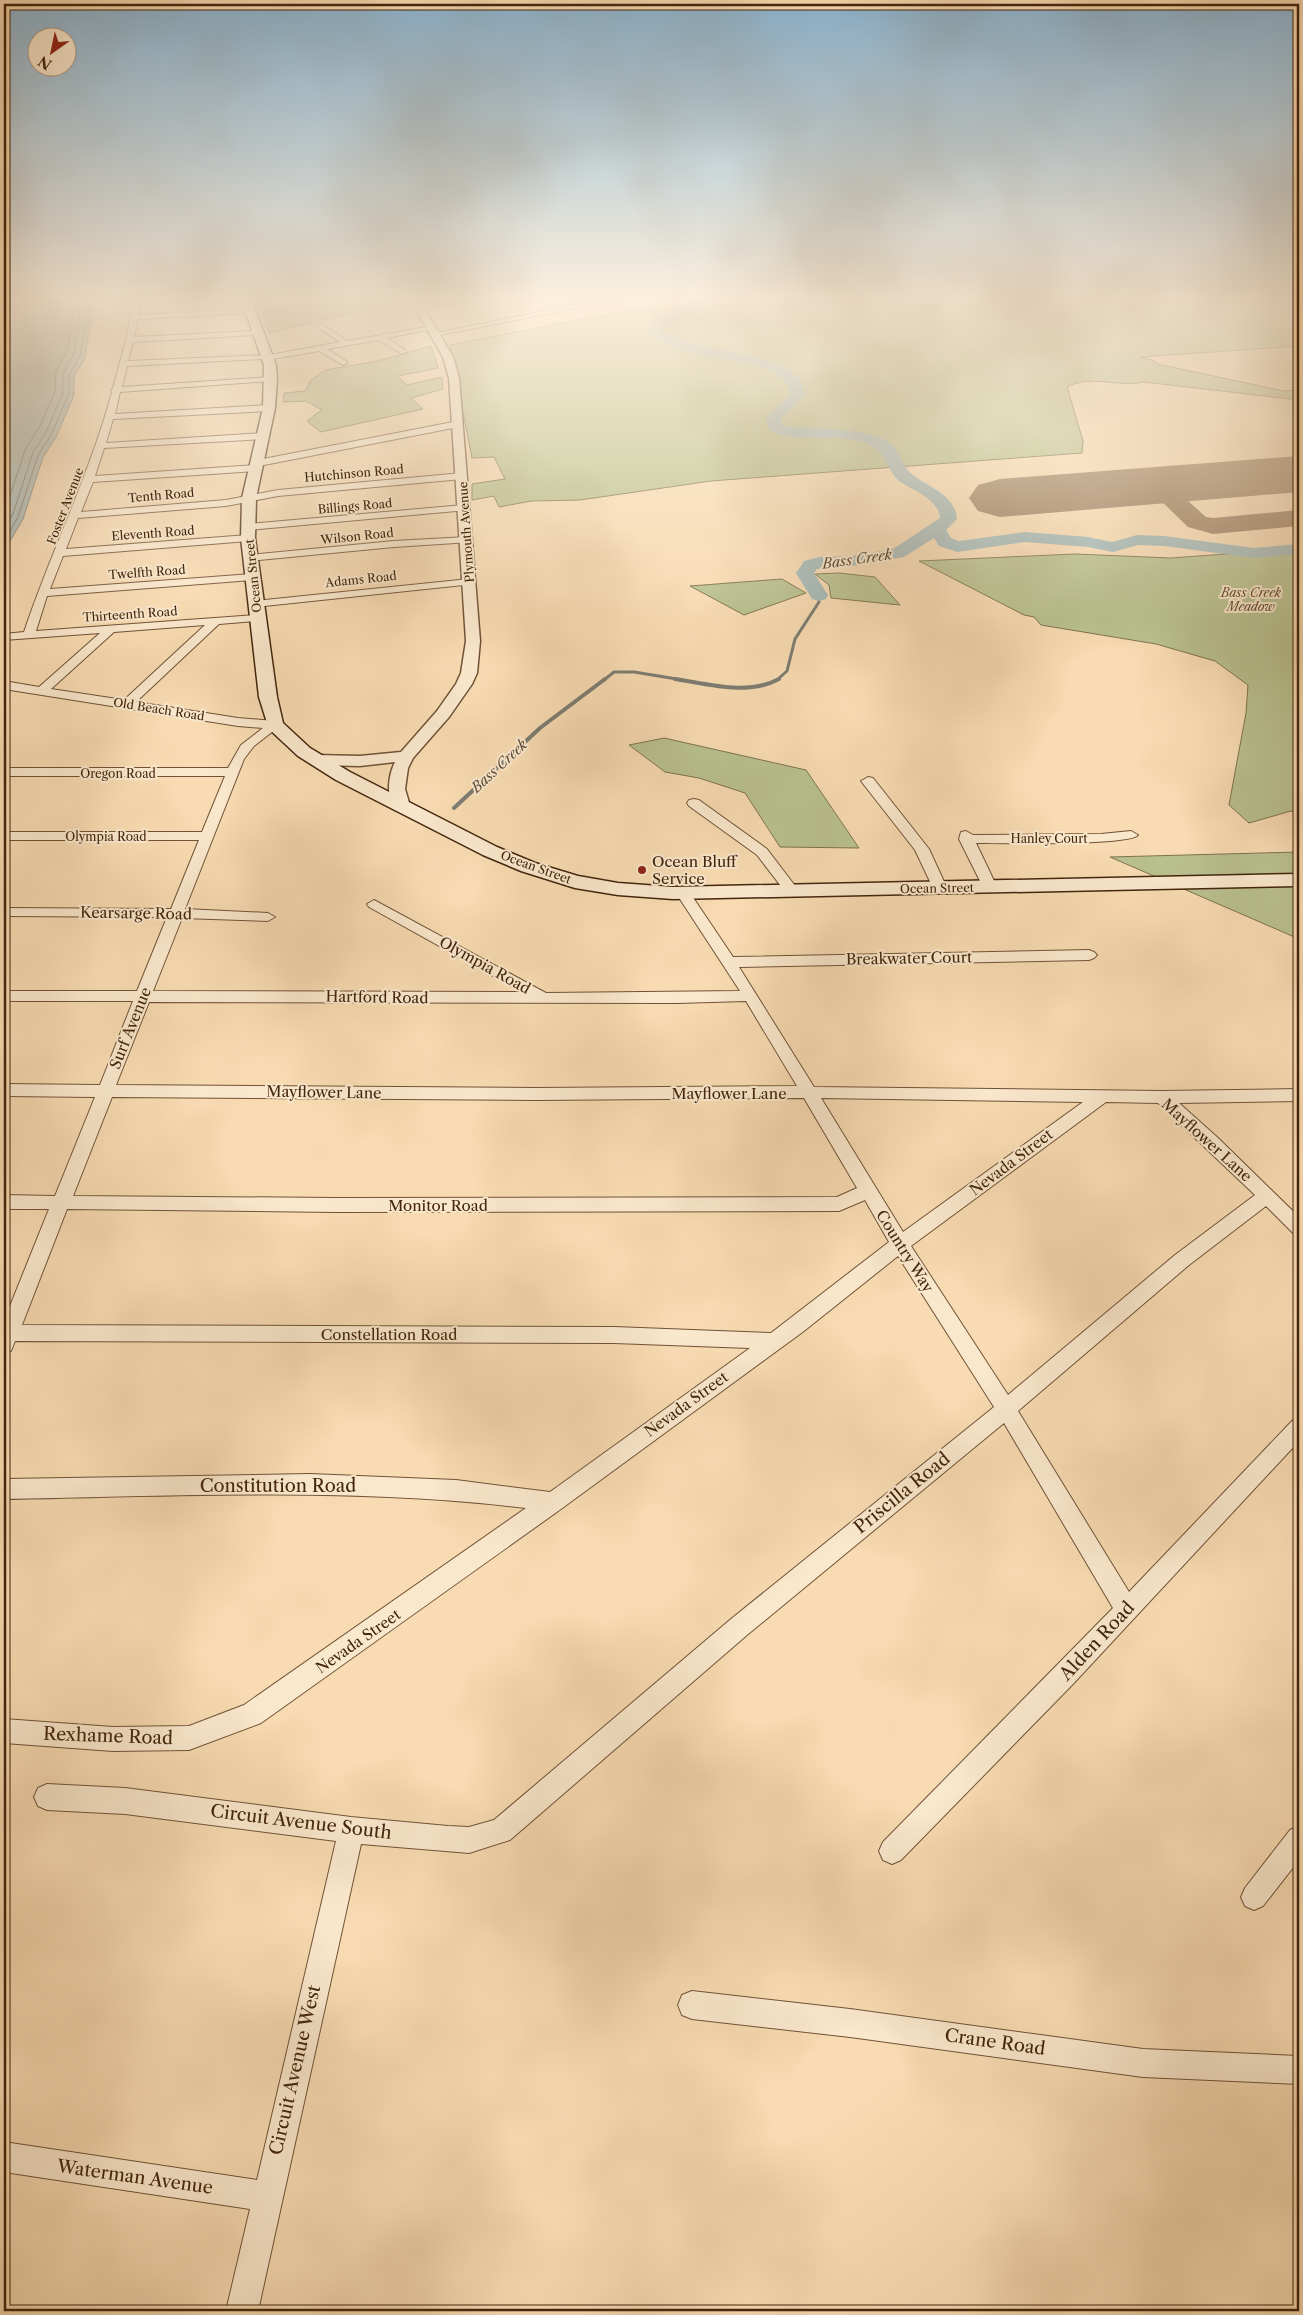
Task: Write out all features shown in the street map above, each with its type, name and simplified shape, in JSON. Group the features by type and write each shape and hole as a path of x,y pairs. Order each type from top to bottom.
{"main road":[{"name":"Ocean Street","path":"269,404 250,498 248,533 268,698 275,725 296,746 316,760 490,851 557,877 618,889 683,893 1299,880"}],"street":[{"name":"Foster Avenue","path":"28,635 90,479 112,404"},
{"name":"Plymouth Avenue","path":"401,806 396,790 400,768 406,756 451,702 470,673 473,641 456,404"},
{"path":"109,417 269,408"},
{"path":"90,479 258,466 458,424"},
{"path":"100,446 262,436"},
{"name":"Hutchinson Road","path":"250,498 278,493 462,476"},
{"name":"Tenth Road","path":"75,515 226,503 250,498"},
{"name":"Billings Road","path":"248,533 464,508"},
{"name":"Eleventh Road","path":"60,553 248,533"},
{"name":"Wilson Road","path":"250,558 394,544 466,540"},
{"name":"Twelfth Road","path":"43,594 252,577"},
{"name":"Adams Road","path":"256,611 469,582"},
{"name":"Thirteenth Road","path":"4,637 216,621 256,611"},
{"path":"128,703 216,621"},
{"path":"43,690 111,629"},
{"name":"Old Beach Road","path":"4,684 238,722 275,725"},
{"name":"Surf Avenue","path":"5,1337 233,772 245,747 275,725"},
{"path":"316,760 360,761 406,756"},
{"name":"Oregon Road","path":"4,772 233,772"},
{"path":"868,781 922,849 940,888"},
{"path":"694,803 762,852 792,891"},
{"name":"Hanley Court","path":"990,887 966,837 1101,838 1131,835"},
{"name":"Olympia Road","path":"4,836 208,836"},
{"name":"Country Way","path":"683,893 751,996 900,1244 1006,1409 1126,1609"},
{"name":"Olympia Road","path":"374,904 543,998"},
{"name":"Kearsarge Road","path":"4,912 175,913 268,917"},
{"name":"Breakwater Court","path":"728,962 1089,955"},
{"name":"Hartford Road","path":"4,996 543,998 751,996"},
{"name":"Mayflower Lane","path":"4,1090 1162,1096 1211,1141 1299,1228"},
{"path":"1162,1096 1299,1095"},
{"name":"Nevada Street","path":"266,1705 774,1342 900,1244 1101,1097"},
{"name":"Monitor Road","path":"4,1202 327,1205 839,1204 869,1192"},
{"name":"Priscilla Road","path":"542,1797 739,1628 1006,1409 1182,1260 1267,1196"},
{"name":"Constellation Road","path":"5,1337 604,1335 774,1342"},
{"name":"Alden Road","path":"892,1851 1065,1676 1299,1426"},
{"name":"Constitution Road","path":"4,1489 310,1484 456,1490 552,1502"},
{"name":"Rexhame Road","path":"4,1731 113,1739 188,1738 252,1714 266,1705"},
{"name":"Circuit Avenue South","path":"46,1797 126,1801 351,1830 469,1840 500,1830 542,1797"},
{"name":"Circuit Avenue West","path":"242,2311 266,2196 351,1830"},
{"path":"1254,1897 1299,1840"},
{"name":"Crane Road","path":"692,2005 850,2023 1143,2063 1299,2070"},
{"name":"Waterman Avenue","path":"4,2157 266,2196"}],"green space":[{"path":"311,404 418,404 423,409 321,432 307,421 322,410"},
{"path":"461,404 1072,404 1083,441 1082,453 711,481 580,500 531,501 499,507 494,496 472,500 472,484 505,479 494,457 472,458"},
{"name":"Bass Creek Meadow","path":"1293,546 1299,548 1299,814 1291,811 1249,823 1229,805 1246,713 1248,685 1215,661 1156,644 1041,625 1034,617 1024,615 919,561 1075,554 1171,558 1253,552"},
{"path":"839,573 875,577 900,605 831,598 829,585 815,574"},
{"path":"782,579 806,593 744,615 690,586"},
{"path":"664,738 806,770 859,848 780,847 745,793 699,778 665,772 629,745"},
{"path":"1299,852 1299,939 1110,857"}],"water":[{"path":"4,404 70,404 56,437 43,457 23,519 4,551"}],"waterway":[{"name":"Bass Creek","path":"788,404 773,417 774,426 782,431 864,437 885,446 904,477 940,500 948,510 949,519 937,529"},
{"name":"Bass Creek","path":"819,595 805,573 810,565 820,562 852,561 898,553 937,529"},
{"path":"937,529 945,542 957,547 1025,537 1088,542 1113,547 1137,540 1164,541 1254,553 1299,549"},
{"name":"Bass Creek","path":"777,680 787,671 795,639 819,602 819,595"},
{"name":"Bass Creek","path":"604,680 614,672 634,672 683,680"},
{"name":"Bass Creek","path":"454,808 540,728 605,679"},
{"name":"Bass Creek","path":"675,679 714,686 741,688 754,687 777,680"}],"taxiway":[{"path":"1174,484 1166,488 1165,493 1197,522 1213,526 1299,518"}],"runway":[{"path":"1000,498 1299,474"}],"place":[{"name":"Ocean Bluff Service","path":"642,870"}]}
